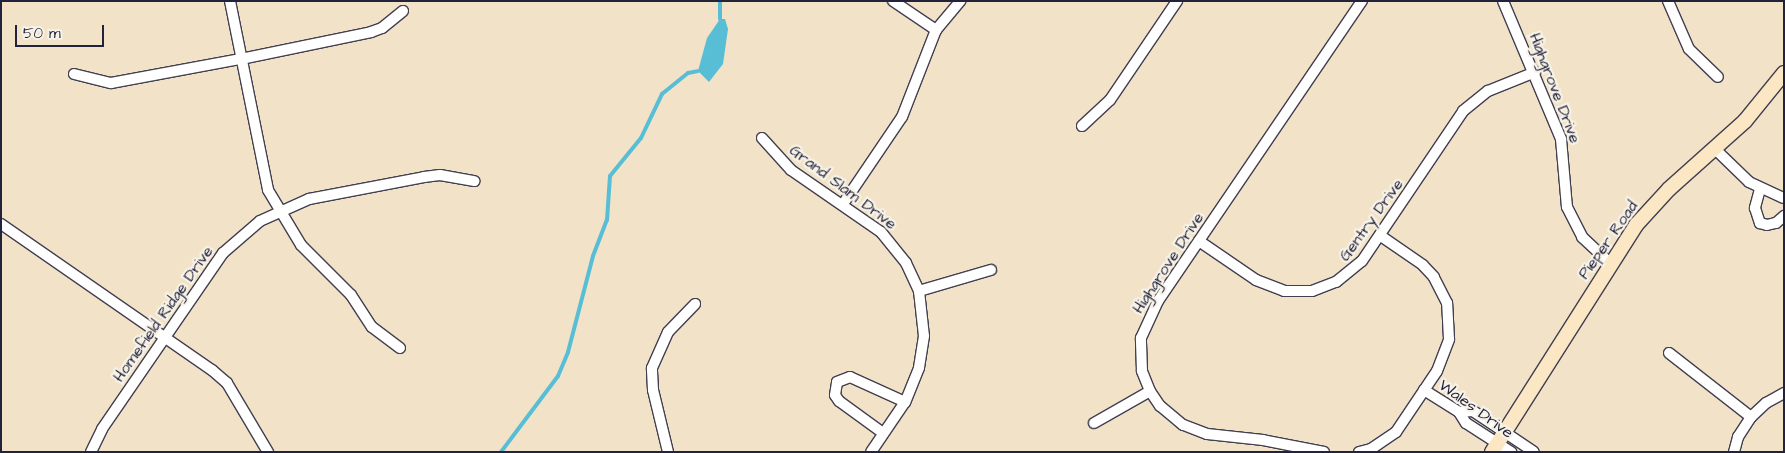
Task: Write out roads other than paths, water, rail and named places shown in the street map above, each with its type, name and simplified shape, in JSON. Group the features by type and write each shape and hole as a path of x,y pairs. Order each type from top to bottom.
{"street":[{"path":"230,1 268,190 278,210 301,245 351,295 372,327 400,348"},
{"path":"893,1 936,30"},
{"path":"843,204 902,117 936,30 960,1"},
{"path":"1082,126 1110,100 1177,1"},
{"name":"Highgrove Drive","path":"1324,452 1263,440 1207,434 1183,425 1168,415 1150,391 1142,371 1141,338 1147,319 1362,1"},
{"name":"Highgrove Drive","path":"1503,1 1535,72 1561,140 1567,207 1582,237 1610,263"},
{"path":"1668,1 1689,49 1718,78"},
{"path":"74,74 111,83 241,59 371,32 382,28 403,11"},
{"name":"Gentry Drive","path":"1199,241 1256,280 1284,291 1324,288 1348,275 1381,236 1463,112 1488,91 1535,72"},
{"name":"Pieper Road","path":"1494,447 1636,225 1669,189 1745,121 1784,73"},
{"name":"Grand Slam Drive","path":"762,138 791,170 882,232 896,248 919,291 924,317 923,350 905,402 871,452"},
{"path":"1715,149 1760,189 1784,198"},
{"name":"Homefield Ridge Drive","path":"91,452 102,429 223,253 243,234 278,210 309,199 440,175 474,181"},
{"path":"1760,189 1755,208 1760,222 1767,226 1776,223 1784,216"},
{"path":"1,224 227,383 268,452"},
{"path":"1359,452 1371,448 1396,432 1446,353 1450,320 1447,303 1441,288 1423,265 1381,236"},
{"path":"919,291 992,270"},
{"path":"668,452 654,390 652,368 668,332 695,304"},
{"path":"1670,354 1751,417"},
{"path":"883,433 839,401 835,395 837,382 850,377 905,402"},
{"name":"Wales Drive","path":"1424,390 1459,412 1466,423 1494,447 1511,452"},
{"path":"1094,423 1150,391"},
{"path":"1734,452 1738,437 1751,417 1766,402 1784,393"},
{"name":"Wales Drive","path":"1459,412 1473,411 1505,430 1534,452"}],"water":[{"path":"720,19 725,19 728,29 723,64 709,82 698,71 707,38"}],"waterway":[{"path":"720,1 720,19"},
{"path":"501,452 558,376 568,352 593,256 607,220 610,176 641,138 662,94 688,73 698,71"}]}
